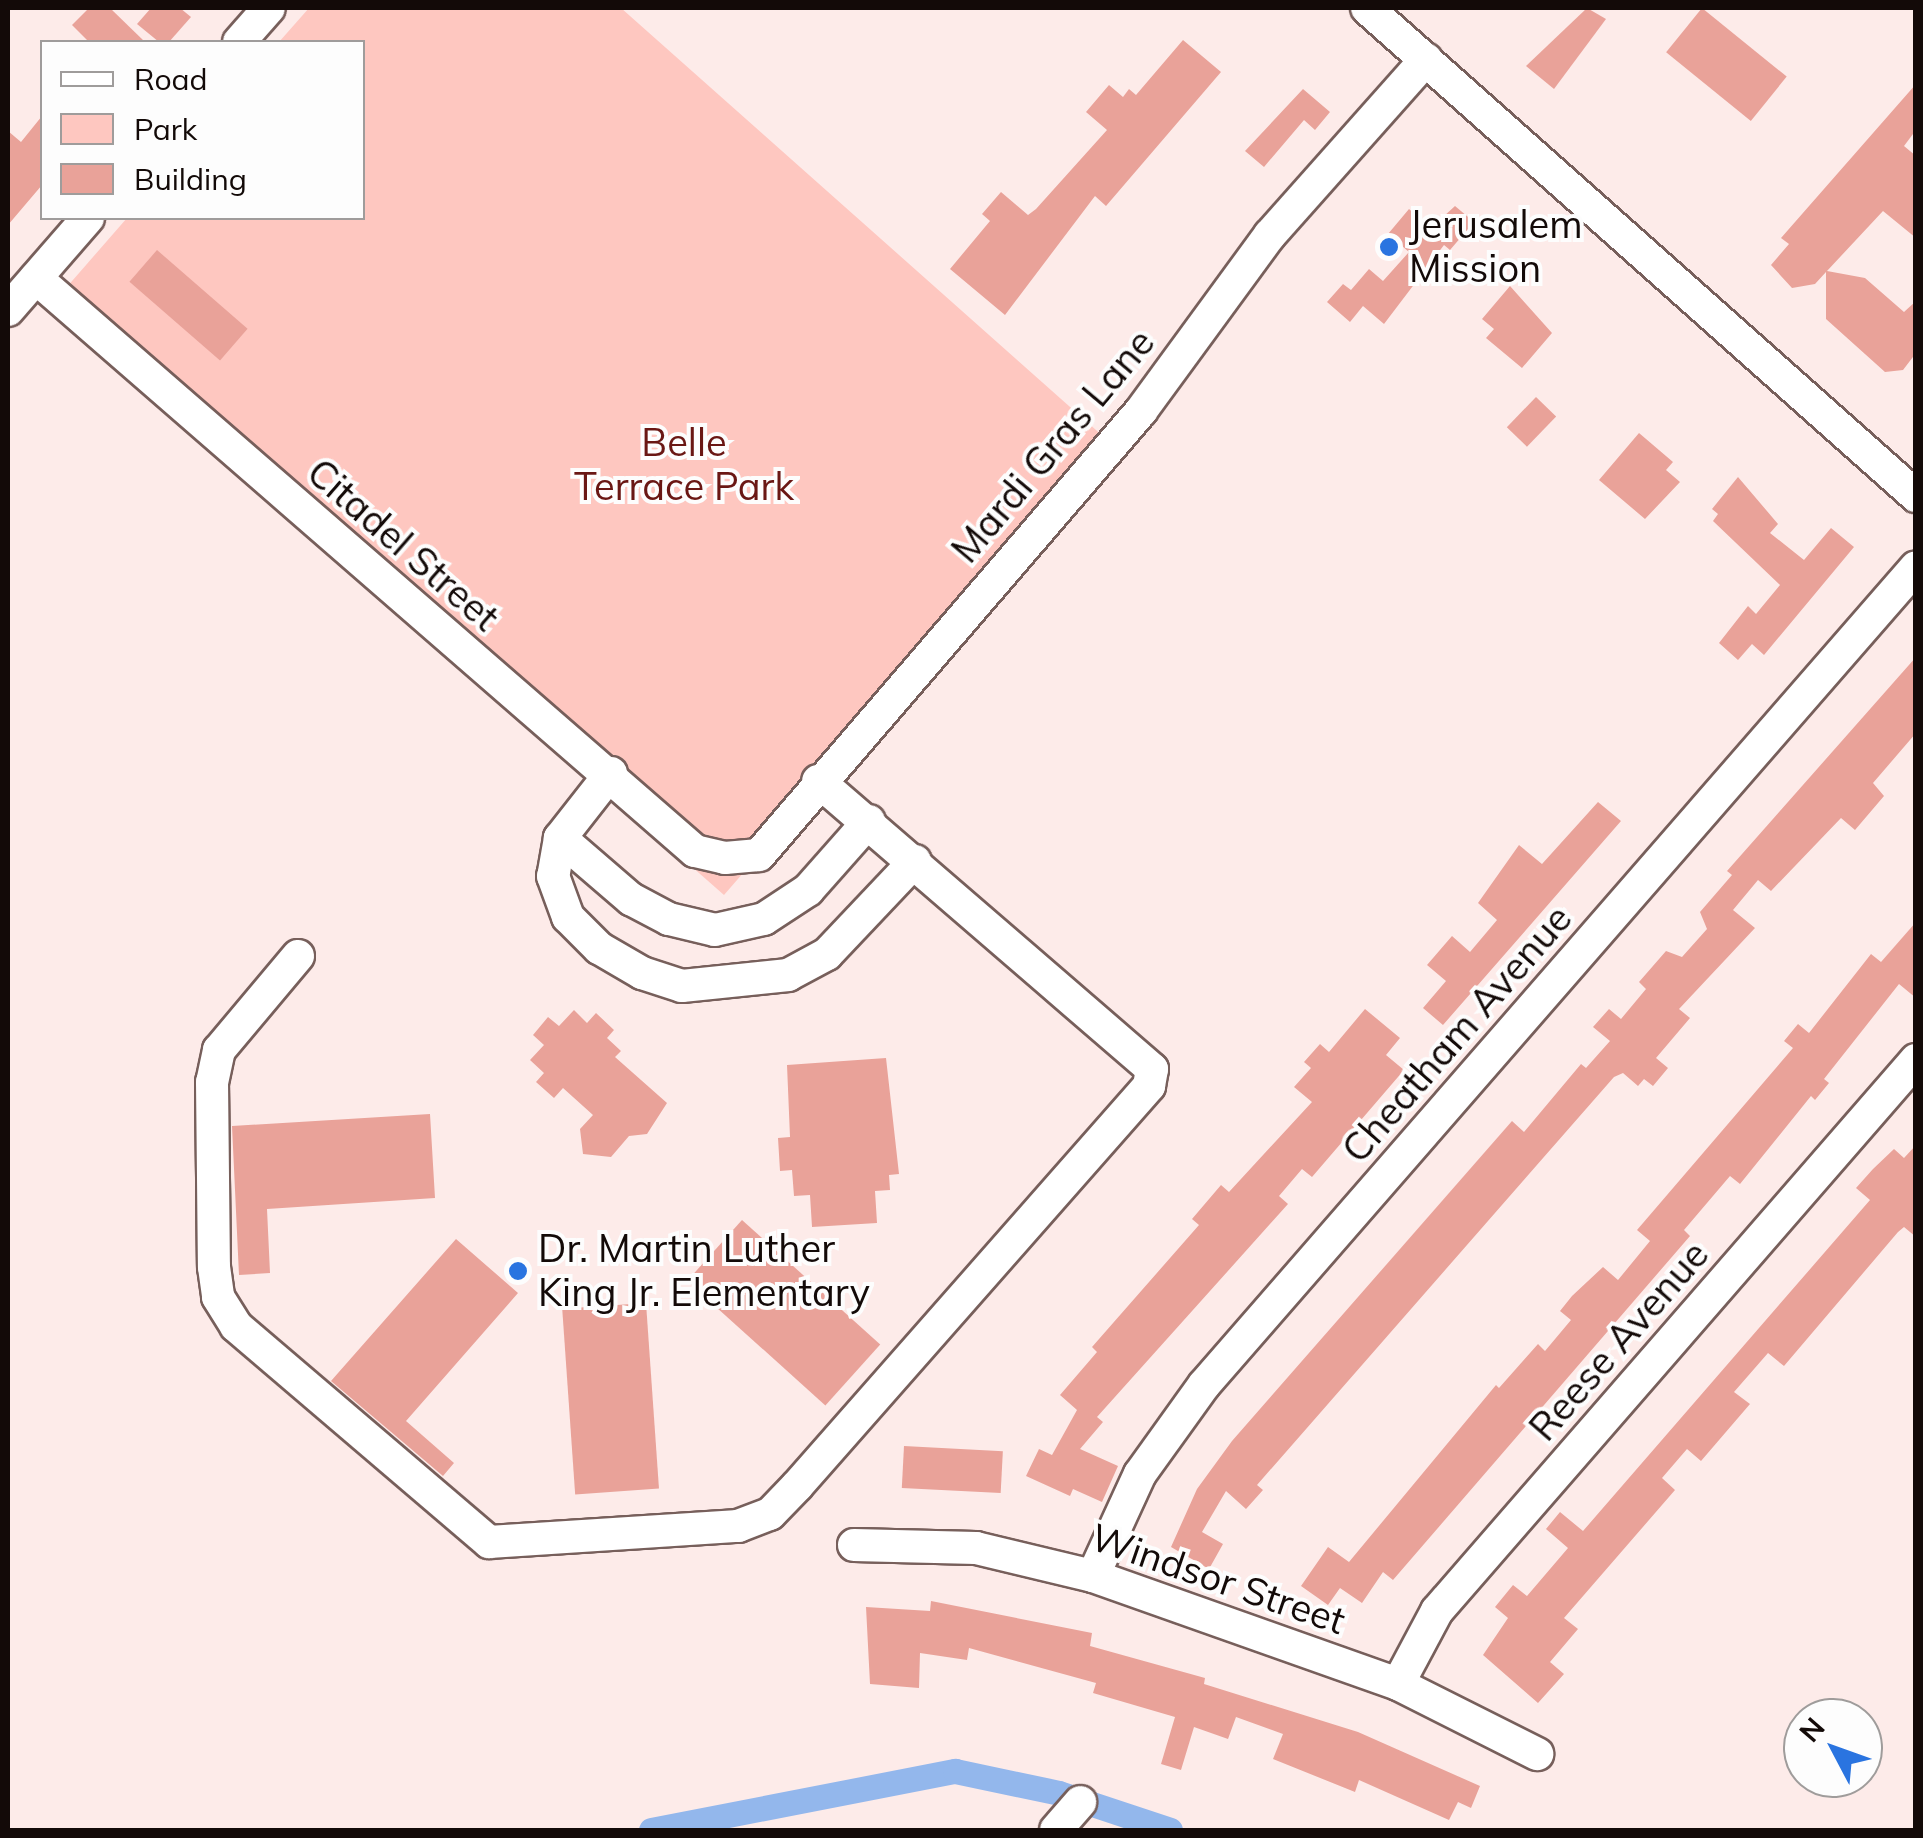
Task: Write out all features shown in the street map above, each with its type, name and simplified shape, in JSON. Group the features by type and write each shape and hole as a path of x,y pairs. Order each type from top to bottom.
{"street":[{"path":"241,40 269,8"},
{"path":"1367,8 1916,496"},
{"name":"Mardi Gras Lane","path":"725,858 759,855 818,781 1141,411 1270,235 1426,59"},
{"path":"8,310 86,220"},
{"name":"Citadel Street","path":"36,278 611,773 695,850 725,858"},
{"name":"Cheatham Avenue","path":"1092,1576 1140,1474 1204,1386 1916,566"},
{"path":"611,773 560,838 553,876 568,917 628,965 682,986 788,975 837,945 914,861"},
{"path":"298,956 219,1050 212,1082 214,1266 218,1296 236,1326 489,1542 738,1526 770,1514 797,1486 1149,1086 1152,1068 1142,1054 818,781"},
{"path":"560,838 631,899 668,920 715,930 764,919 808,890 870,821"},
{"name":"Reese Avenue","path":"1398,1684 1438,1611 1916,1060"},
{"name":"Windsor Street","path":"854,1546 976,1548 1092,1576 1398,1684 1538,1754"},
{"path":"1056,1830 1080,1802"}],"green space":[{"name":"Belle Terrace Park","path":"309,8 621,8 1114,446 724,895 52,304 125,220 365,220 365,40 281,40"}],"building":[{"path":"89,8 110,8 143,40 87,40 72,25"},
{"path":"151,8 180,8 191,17 171,40 157,40 137,24"},
{"path":"1587,8 1606,19 1554,89 1526,66"},
{"path":"1702,8 1787,77 1751,121 1666,52"},
{"path":"1183,40 1221,72 1106,206 1095,196 1005,315 950,269 990,221 982,214 1001,192 1028,215 1036,209 1107,130 1086,112 1109,85 1123,97 1129,89 1136,95"},
{"path":"1916,84 1916,130 1904,146 1916,156 1916,238 1883,211 1827,271 1865,278 1904,312 1916,301 1916,353 1903,370 1885,372 1826,319 1826,272 1815,284 1792,288 1771,265 1789,244 1781,238"},
{"path":"1303,89 1330,112 1315,130 1304,120 1264,167 1245,151"},
{"path":"40,118 40,187 8,225 8,131 21,142"},
{"path":"1455,206 1474,222 1450,250 1444,245 1384,324 1363,306 1350,322 1327,302 1343,284 1351,290 1369,269 1383,281 1409,252 1388,234 1409,209 1431,228"},
{"path":"157,250 248,329 220,360 129,282"},
{"path":"1510,286 1552,333 1522,368 1486,338 1494,329 1482,319"},
{"path":"1536,397 1556,416 1527,447 1507,427"},
{"path":"1639,433 1673,462 1666,470 1680,482 1645,519 1599,480"},
{"path":"1738,477 1778,524 1770,533 1804,560 1831,528 1854,547 1764,655 1752,644 1738,660 1719,643 1748,606 1756,614 1780,585 1713,521 1718,514 1712,509"},
{"path":"1916,657 1916,733 1873,783 1884,796 1855,830 1841,818 1771,891 1758,880 1733,910 1755,928 1679,1009 1690,1018 1656,1058 1668,1068 1653,1086 1644,1079 1638,1086 1623,1073 1614,1077 1257,1485 1263,1490 1246,1509 1226,1491 1202,1532 1223,1544 1209,1569 1171,1547 1197,1489 1232,1441 1512,1121 1524,1132 1581,1064 1586,1068 1610,1041 1593,1027 1609,1009 1621,1019 1646,989 1639,982 1666,951 1682,957 1707,929 1700,912 1732,875 1727,871"},
{"path":"1598,802 1621,821 1443,1025 1423,1008 1446,981 1427,965 1452,936 1470,952 1497,920 1478,903 1519,845 1542,864"},
{"path":"1916,922 1916,998 1899,984 1824,1079 1829,1083 1815,1100 1811,1096 1740,1184 1730,1176 1684,1230 1690,1236 1393,1580 1383,1572 1362,1603 1340,1588 1328,1605 1301,1586 1328,1547 1349,1562 1496,1385 1499,1388 1538,1344 1545,1351 1571,1320 1560,1311 1572,1296 1603,1267 1618,1280 1650,1241 1637,1230 1793,1048 1784,1041 1798,1024 1809,1033 1871,954 1881,962"},
{"path":"1365,1009 1400,1038 1386,1055 1404,1070 1312,1177 1302,1169 1279,1196 1288,1204 1097,1417 1103,1422 1080,1449 1118,1466 1102,1502 1073,1489 1070,1496 1026,1476 1039,1449 1052,1455 1077,1410 1060,1395 1097,1352 1092,1347 1199,1225 1192,1219 1221,1185 1229,1192 1312,1102 1294,1087 1311,1068 1304,1062 1320,1044 1329,1052"},
{"path":"574,1010 587,1023 596,1013 614,1030 607,1038 621,1051 615,1057 667,1103 647,1134 629,1136 611,1157 583,1154 580,1129 593,1115 563,1088 554,1098 536,1082 544,1073 530,1060 544,1045 533,1035 548,1017 559,1026"},
{"path":"886,1058 899,1174 889,1175 890,1190 875,1191 877,1223 812,1227 810,1195 794,1196 792,1170 780,1171 778,1138 790,1137 787,1065"},
{"path":"430,1114 435,1198 267,1209 270,1273 239,1275 232,1126"},
{"path":"1916,1145 1916,1237 1904,1227 1898,1232 1784,1366 1768,1353 1734,1392 1750,1404 1701,1461 1687,1449 1662,1478 1675,1490 1564,1618 1578,1629 1550,1662 1564,1674 1538,1703 1483,1655 1508,1618 1495,1607 1513,1585 1527,1596 1568,1548 1546,1529 1560,1512 1583,1531 1870,1200 1856,1188 1894,1149 1904,1158"},
{"path":"742,1220 880,1344 825,1405 687,1281"},
{"path":"456,1239 518,1293 406,1421 454,1463 443,1476 331,1381"},
{"path":"646,1303 659,1489 575,1494 562,1309"},
{"path":"904,1446 1003,1451 1001,1493 902,1488"},
{"path":"931,1601 1092,1633 1090,1646 1205,1678 1204,1684 1358,1732 1480,1786 1471,1808 1458,1802 1449,1820 1359,1780 1355,1792 1273,1759 1283,1734 1236,1717 1228,1739 1194,1727 1181,1770 1161,1764 1175,1717 1093,1693 1096,1683 969,1648 967,1660 920,1653 919,1688 870,1684 866,1607 930,1611"}],"waterway":[{"path":"651,1830 955,1771 1059,1793 1170,1830"}],"place":[{"name":"Jerusalem Mission","path":"1389,247"},
{"name":"Dr. Martin Luther King Jr. Elementary","path":"518,1271"}]}
